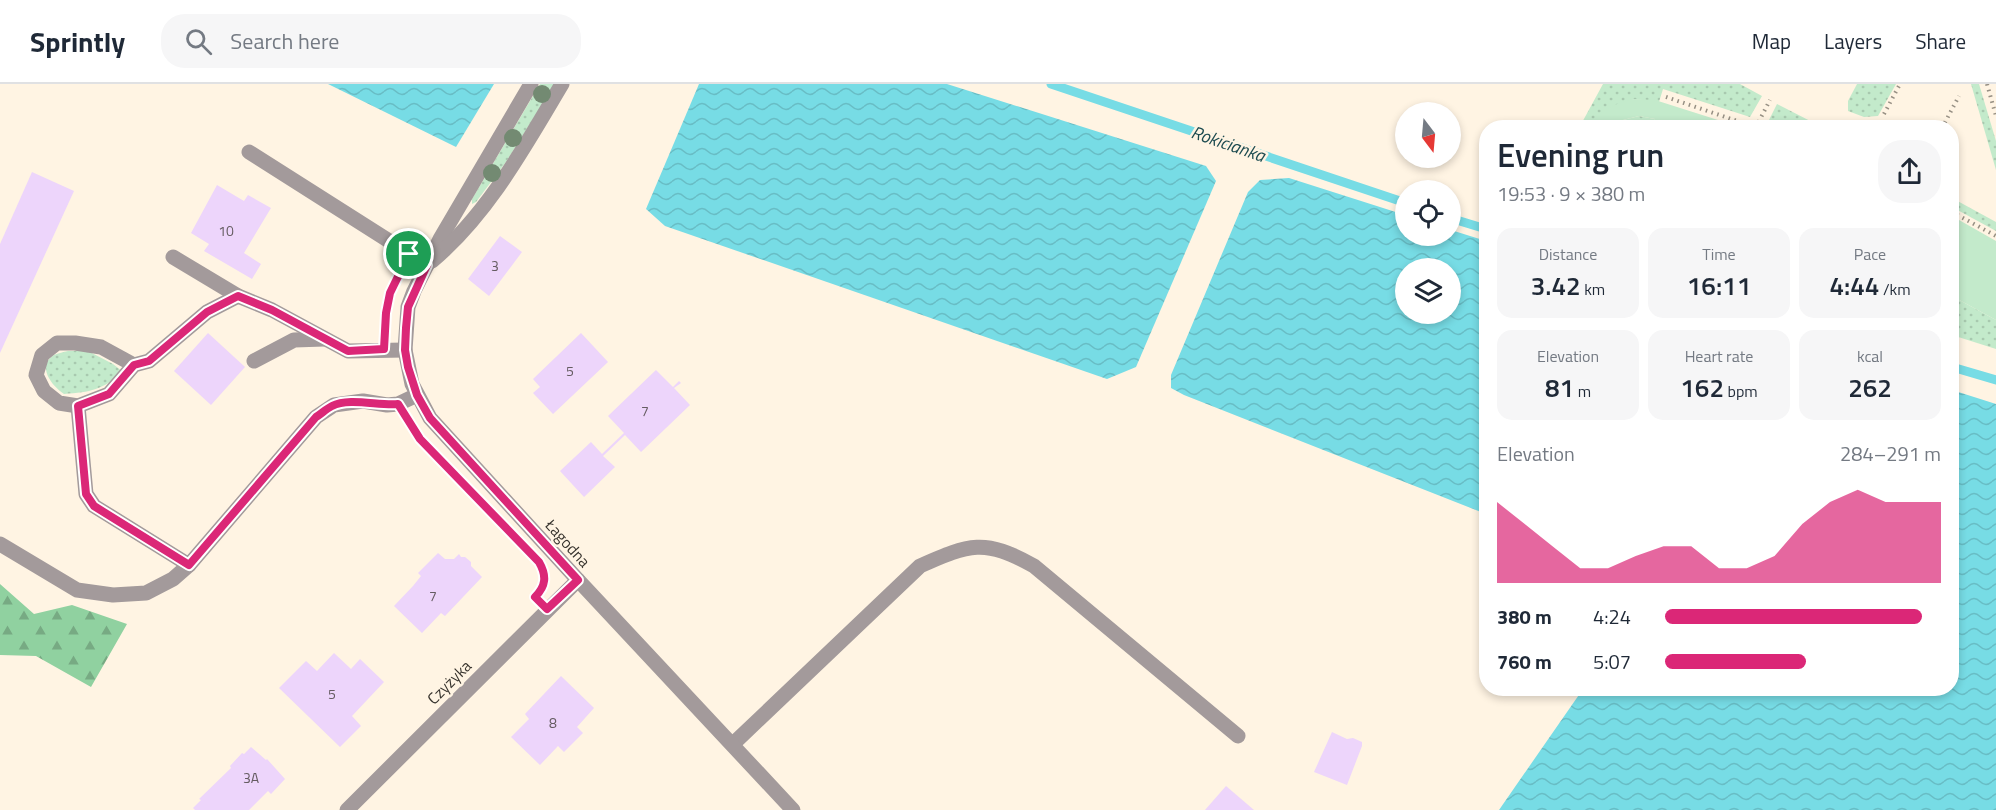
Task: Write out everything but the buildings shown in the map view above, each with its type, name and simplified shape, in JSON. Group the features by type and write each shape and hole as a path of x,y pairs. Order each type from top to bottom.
{"street":[{"name":"Łagodna","path":"531,84 440,239 408,307 405,350 417,395 430,418 793,810"},
{"name":"Łagodna","path":"427,265 451,245 504,177 562,84"},
{"path":"249,152 427,265"},
{"path":"172,257 238,296 272,310 348,351 405,350"},
{"path":"134,365 101,347 57,343 42,355 36,375 44,391 59,403 78,406 109,394 134,365 149,361 207,312 238,296"},
{"path":"254,361 294,340 324,339"},
{"path":"0,544 77,590 113,596 146,593 173,579 189,565 316,417 334,405 363,401 387,405 398,404 417,395"},
{"path":"78,406 86,494 94,506 189,565"},
{"path":"733,744 920,566 956,550 985,546 1011,553 1034,566 1238,736"},
{"name":"Czyżyka","path":"347,810 578,580"}],"path":[{"path":"1884,114 1900,84"},
{"path":"1987,84 1996,116"},
{"path":"1946,120 1959,96"},
{"path":"1666,97 1736,120"},
{"path":"1760,120 1770,100"},
{"path":"1959,216 1996,236"}],"green space":[{"path":"540,84 555,84 506,162 476,202 472,204 472,199"},
{"path":"1603,84 1740,84 1762,96 1750,117 1663,89 1659,102 1634,99 1595,120 1583,120"},
{"path":"1857,84 1896,84 1878,116 1864,117 1848,111 1848,101"},
{"path":"1971,84 1979,84 1996,141 1996,170"},
{"path":"1634,99 1655,100 1718,120 1655,120 1639,116 1623,120 1593,120 1620,103"},
{"path":"1777,104 1808,120 1769,120"},
{"path":"1639,116 1655,119 1655,120 1623,120"},
{"path":"1959,202 1996,222 1996,231 1959,211"},
{"path":"1959,220 1996,241 1996,320 1959,300"},
{"path":"1959,300 1996,320 1996,349 1959,337"},
{"path":"68,351 88,351 123,372 109,383 96,389 64,394 51,381 46,365 54,355"},
{"path":"0,584 34,614 72,605 127,624 91,687 36,656 0,655"}],"water":[{"path":"328,84 494,84 456,147"},
{"path":"699,84 947,84 1206,166 1216,181 1136,367 1107,379 665,226 646,209"},
{"path":"1289,178 1395,212 1395,246 1461,246 1461,233 1479,239 1479,511 1184,395 1171,388 1171,375 1248,192 1260,180"},
{"path":"1959,392 1996,404 1996,810 1499,810 1578,696 1959,696"}],"waterway":[{"name":"Rokicianka","path":"1051,84 1395,199"},
{"name":"Rokicianka","path":"1461,221 1479,227"},
{"name":"Rokicianka","path":"1959,369 1996,380"}],"route":[{"path":"409,254 427,265 408,307 405,350 412,384 430,418 578,580 547,609 535,597 543,590 545,581 544,571 539,562 420,439 398,404 387,405 363,401 334,405 316,417 189,565 94,506 86,494 78,406 109,394 134,365 149,361 207,312 238,296 272,310 348,351 384,349 386,313 390,293 409,254"}]}
